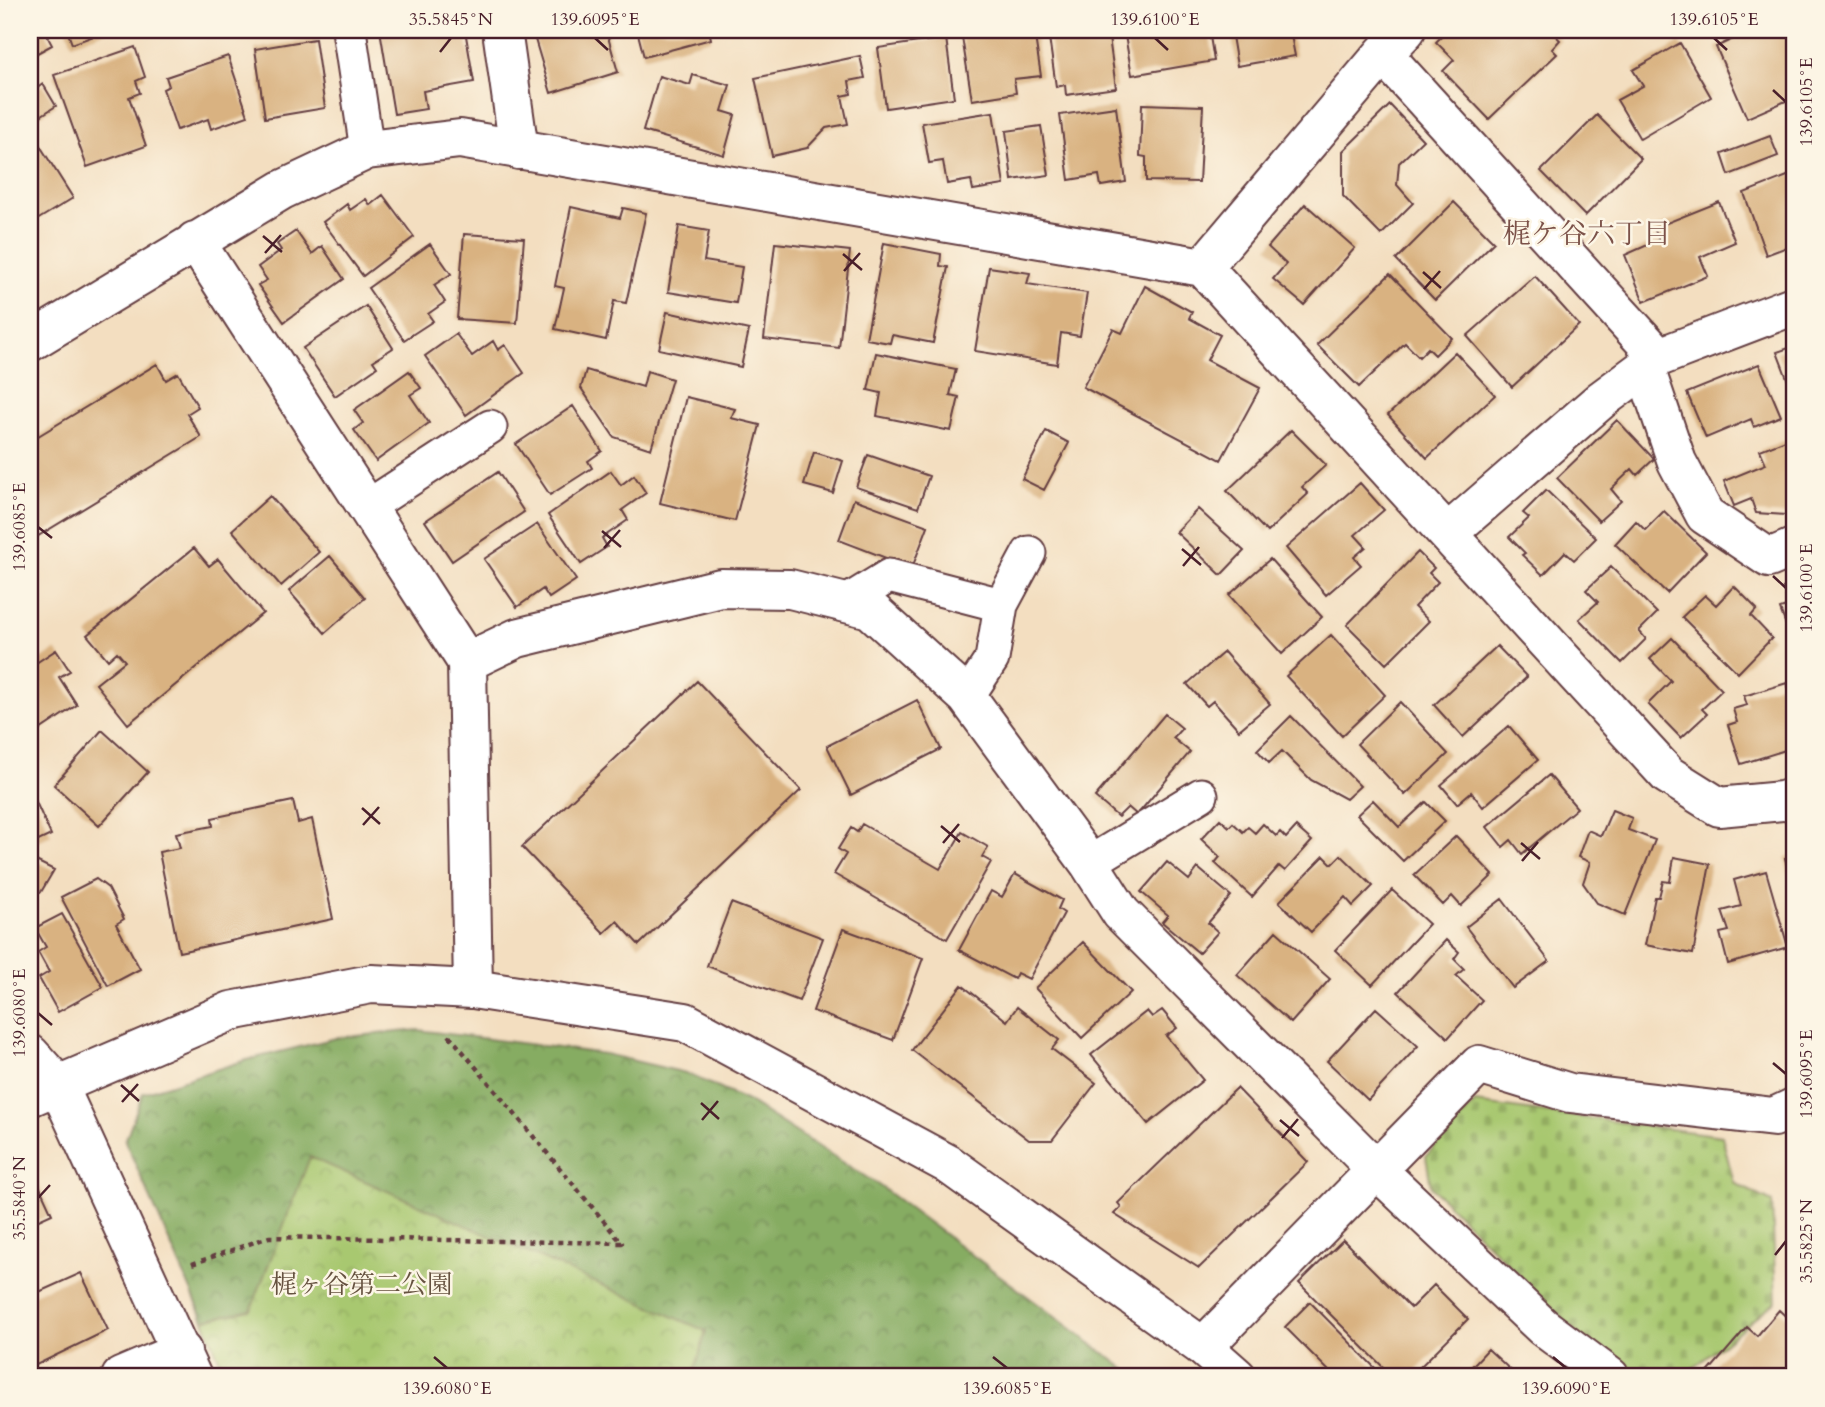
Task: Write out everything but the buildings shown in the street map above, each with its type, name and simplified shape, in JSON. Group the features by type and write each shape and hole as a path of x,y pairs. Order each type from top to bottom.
{"street":[{"path":"502,30 519,150"},
{"path":"1203,267 1395,42 1652,362 1677,462 1705,515 1769,558 1795,547"},
{"path":"30,342 282,190 367,150 460,139 1203,267 1668,775 1719,807 1795,797"},
{"path":"195,241 467,662 473,989"},
{"path":"1448,533 1601,400 1652,362 1795,305"},
{"path":"467,662 517,638 721,588 790,589 870,609 967,696 1089,863 1121,913 1377,1170 1544,1326 1609,1377"},
{"path":"44,1091 231,1011 371,984 473,989 685,1022 947,1164 1203,1348 1237,1377"},
{"path":"30,1054 44,1091 148,1279 187,1364 121,1377"},
{"path":"1203,1348 1479,1065 1570,1093 1774,1117 1795,1107"}],"lane":[{"path":"349,30 367,150"},
{"path":"367,507 490,427"},
{"path":"967,696 992,659 1001,606 1029,553"},
{"path":"845,603 888,576 1001,606"},
{"path":"1089,863 1201,795"}],"path":[{"path":"148,1279 269,1237 622,1243 408,986"}],"green space":[{"path":"418,1030 605,1054 686,1073 747,1101 877,1184 1136,1377 226,1377 204,1320 125,1141 143,1093 243,1061 336,1038"},
{"path":"1475,1103 1722,1136 1734,1183 1772,1202 1776,1301 1682,1377 1640,1377 1581,1337 1431,1187 1426,1156"},
{"name":"梶ヶ谷第二公園","path":"310,1157 706,1331 693,1377 226,1377 204,1320 251,1310"}],"district":[{"name":"梶ケ谷六丁目","path":"1587,233"}]}
